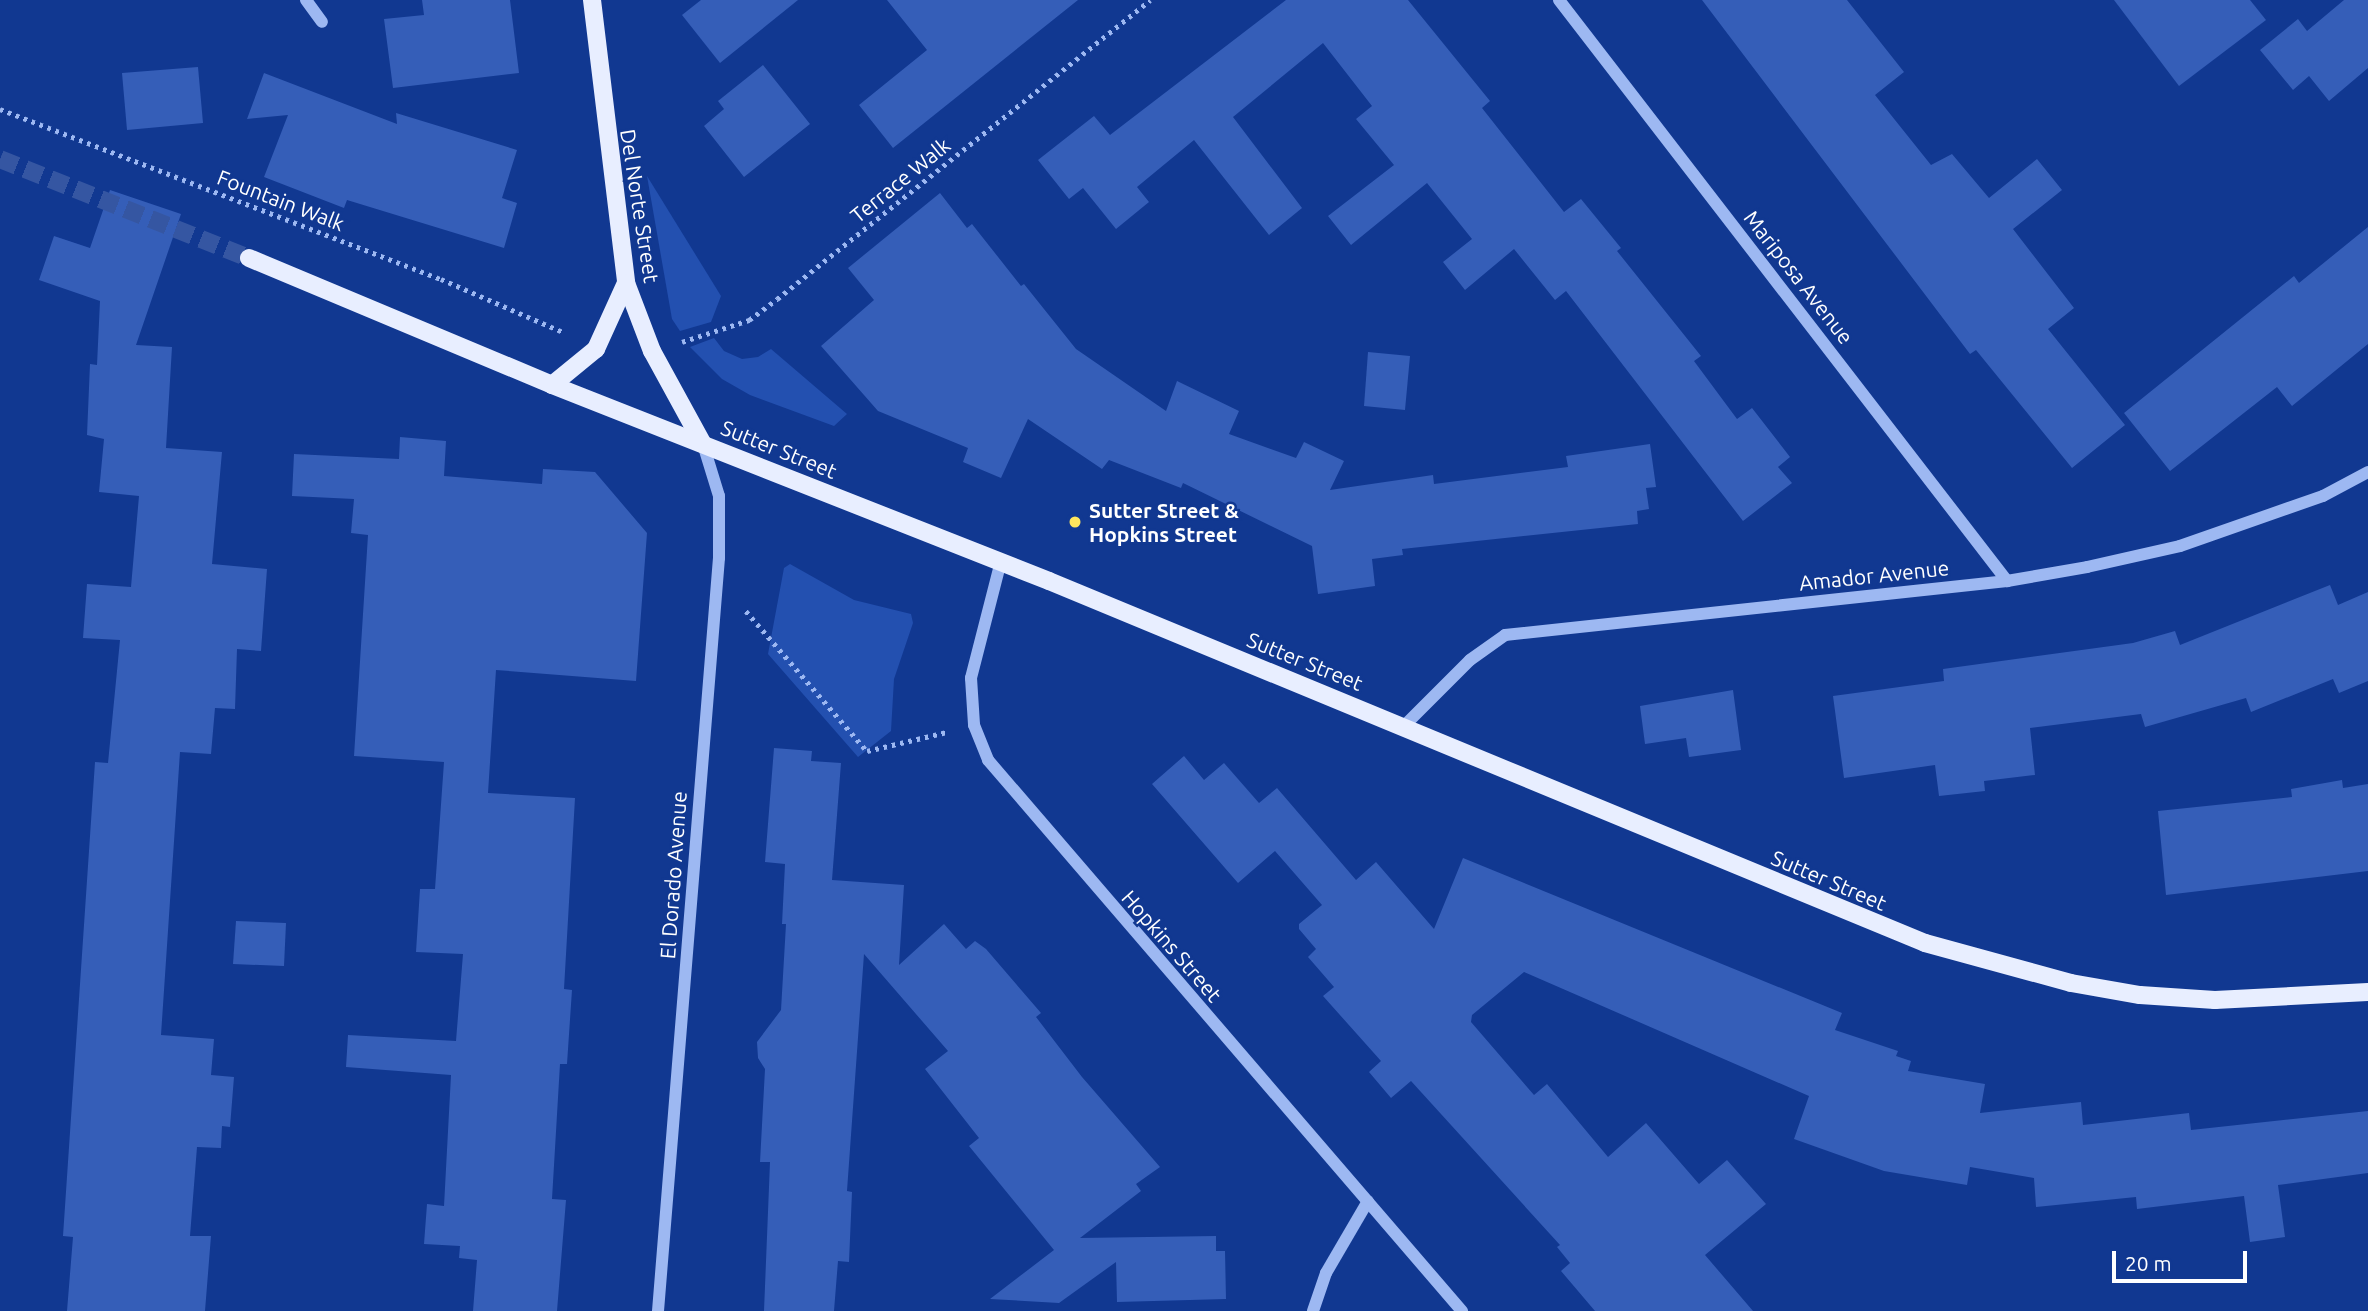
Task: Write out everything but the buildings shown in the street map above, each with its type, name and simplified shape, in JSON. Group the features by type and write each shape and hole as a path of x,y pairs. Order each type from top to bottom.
{"main road":[{"name":"Del Norte Street","path":"592,0 626,283 652,351 703,444"},
{"name":"Sutter Street","path":"249,258 552,385 1001,561 1925,943 2071,984 2140,996 2215,1000 2368,992"},
{"path":"552,385 596,349 626,283"}],"street":[{"path":"306,0 322,22"},
{"name":"Mariposa Avenue","path":"1559,0 2007,580"},
{"name":"El Dorado Avenue","path":"658,1311 718,579 719,496 703,444"},
{"name":"Amador Avenue","path":"1404,726 1469,660 1505,635 2007,580 2180,546 2323,496 2368,472"},
{"name":"Hopkins Street","path":"1001,561 971,678 974,725 988,760 1012,792 1462,1311"},
{"path":"1313,1311 1326,1273 1368,1201"}],"path":[{"name":"Terrace Walk","path":"652,351 748,320 1150,0"},
{"name":"Fountain Walk","path":"0,109 548,324"},
{"path":"718,579 867,751 974,725"}],"shaded area":[{"path":"647,176 721,296 711,322 680,331 672,319"},
{"path":"714,338 724,351 742,359 758,357 771,349 847,414 834,426 750,395 722,379 690,347"},
{"path":"790,564 854,600 911,614 913,623 894,679 891,731 858,757 768,654 784,568"}],"tunnel":[{"path":"0,159 249,258"}],"place":[{"name":"Sutter Street & Hopkins Street","path":"1075,522"}]}
